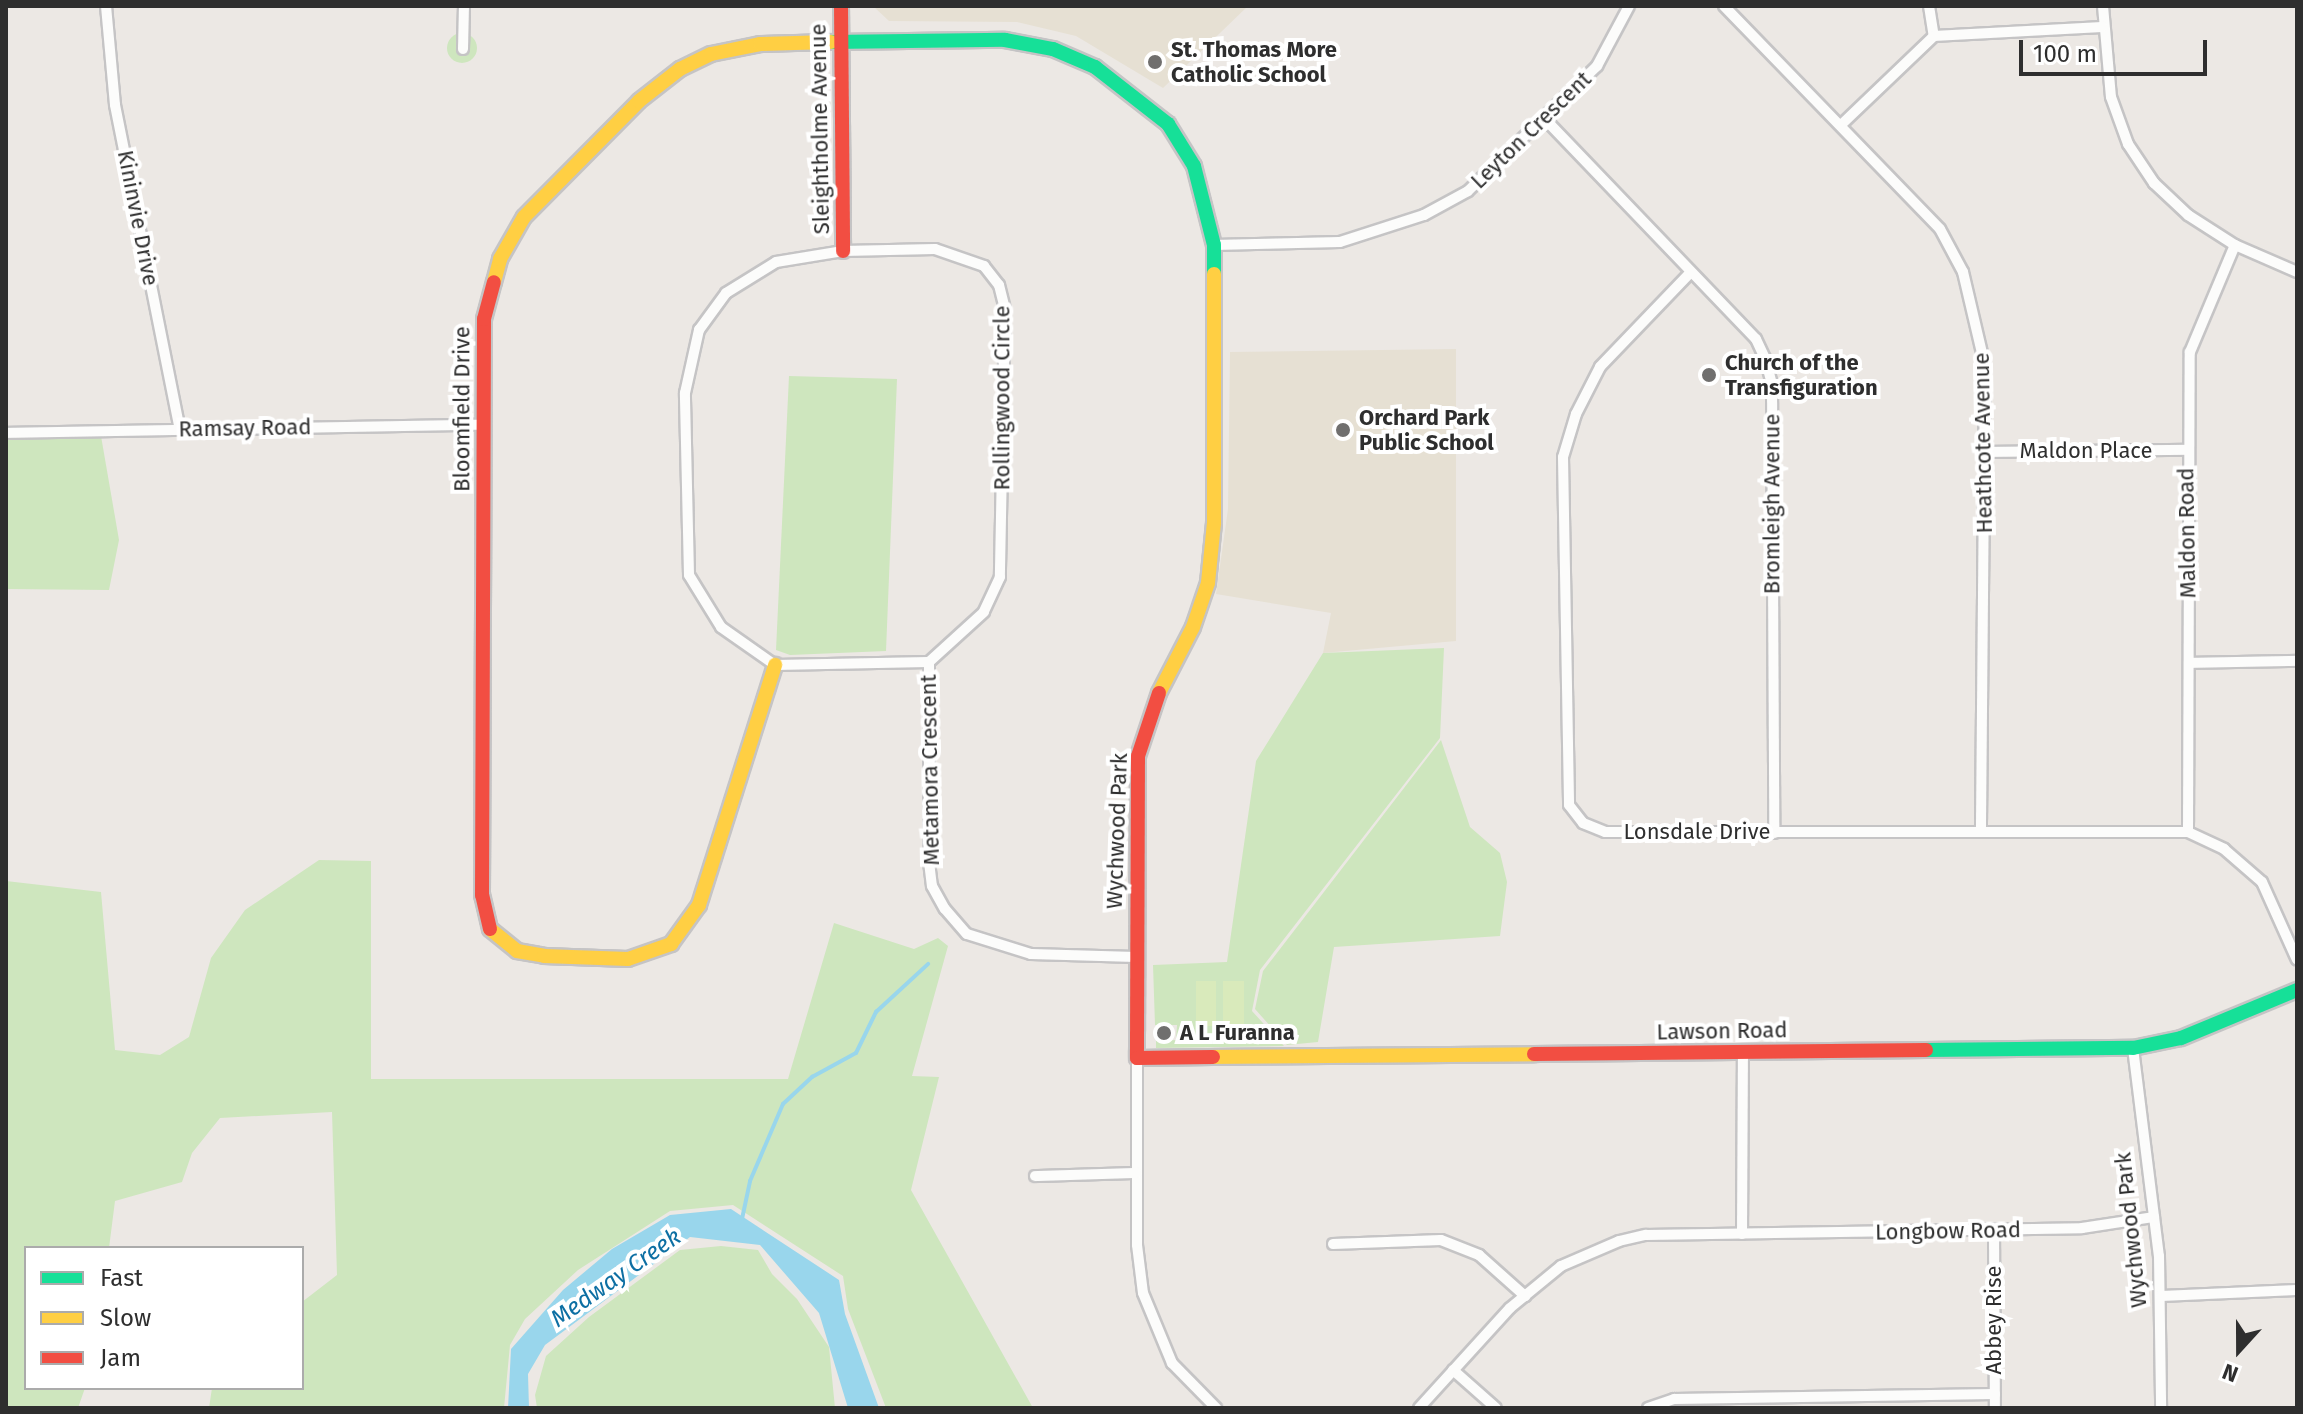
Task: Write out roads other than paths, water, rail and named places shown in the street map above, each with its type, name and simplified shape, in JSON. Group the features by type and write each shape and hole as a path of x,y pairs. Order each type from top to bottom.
{"street":[{"name":"Kininvie Drive","path":"106,6 115,105 180,429"},
{"path":"463,49 464,6"},
{"name":"Sleightholme Avenue","path":"841,6 843,251"},
{"name":"Leyton Crescent","path":"1214,245 1340,242 1424,215 1468,191 1597,66 1629,6"},
{"name":"Heathcote Avenue","path":"1724,6 1843,123 1940,229 1963,272 1985,366 1987,452 1981,831"},
{"path":"1929,6 1934,36"},
{"path":"2103,6 2102,27 2111,97 2128,144 2154,183 2188,215 2235,245 2297,272"},
{"path":"1843,123 1934,36 2102,27"},
{"name":"Bloomfield Drive","path":"775,665 699,905 688,927 660,949 628,959 544,956 501,944 491,933 482,895 484,319 500,259 524,217 639,101 680,69 732,46 1005,40 1053,49 1095,67 1168,124 1194,166 1214,245"},
{"name":"Bromleigh Avenue","path":"1544,118 1756,339 1772,384 1774,833"},
{"name":"Wychwood Park","path":"1214,245 1212,555 1202,605 1151,707 1138,756 1136,957 1137,1245 1151,1322 1172,1363 1216,1408"},
{"name":"Maldon Road","path":"2188,832 2186,450 2190,352 2235,245"},
{"name":"Rollingwood Circle","path":"775,665 721,627 689,575 687,373 699,330 726,293 776,262 843,251 935,249 962,255 984,266 999,285 1005,309 1000,577 984,612 929,662"},
{"name":"Lonsdale Drive","path":"1690,273 1600,367 1576,414 1563,457 1569,805 1583,823 1605,832 2188,832 2224,849 2262,882 2297,960"},
{"name":"Ramsay Road","path":"6,433 485,425"},
{"name":"Maldon Place","path":"1987,452 2186,450"},
{"path":"2189,663 2297,661"},
{"path":"775,665 929,662"},
{"name":"Metamora Crescent","path":"929,662 929,862 932,886 945,909 967,934 1031,954 1136,957"},
{"name":"Lawson Road","path":"1137,1058 2133,1048 2181,1038 2297,990"},
{"name":"Wychwood Park","path":"2133,1048 2161,1296 2161,1408"},
{"path":"1742,1234 1743,1053"},
{"path":"1035,1176 1137,1173"},
{"name":"Longbow Road","path":"1419,1408 1525,1296 1561,1266 1619,1241 1646,1235 1994,1231 2154,1217"},
{"name":"Abbey Rise","path":"1994,1231 1995,1408"},
{"path":"1333,1244 1441,1240 1479,1255 1525,1296"},
{"path":"2161,1296 2297,1290"},
{"path":"1453,1370 1496,1408"},
{"path":"1648,1408 1674,1399 1995,1394"}],"water":[{"name":"Medway Creek","path":"731,1209 839,1280 845,1314 879,1408 848,1408 819,1313 760,1245 690,1237 545,1345 528,1374 529,1408 508,1408 511,1349 563,1290 612,1249 670,1215"}],"waterway":[{"path":"742,1219 750,1181 783,1104 812,1077 856,1053 876,1012 928,964"}],"place":[{"name":"St. Thomas More Catholic School","path":"1155,62"},
{"name":"Church of the Transfiguration","path":"1709,375"},
{"name":"Orchard Park Public School","path":"1343,430"},
{"name":"A L Furanna","path":"1164,1033"}]}
